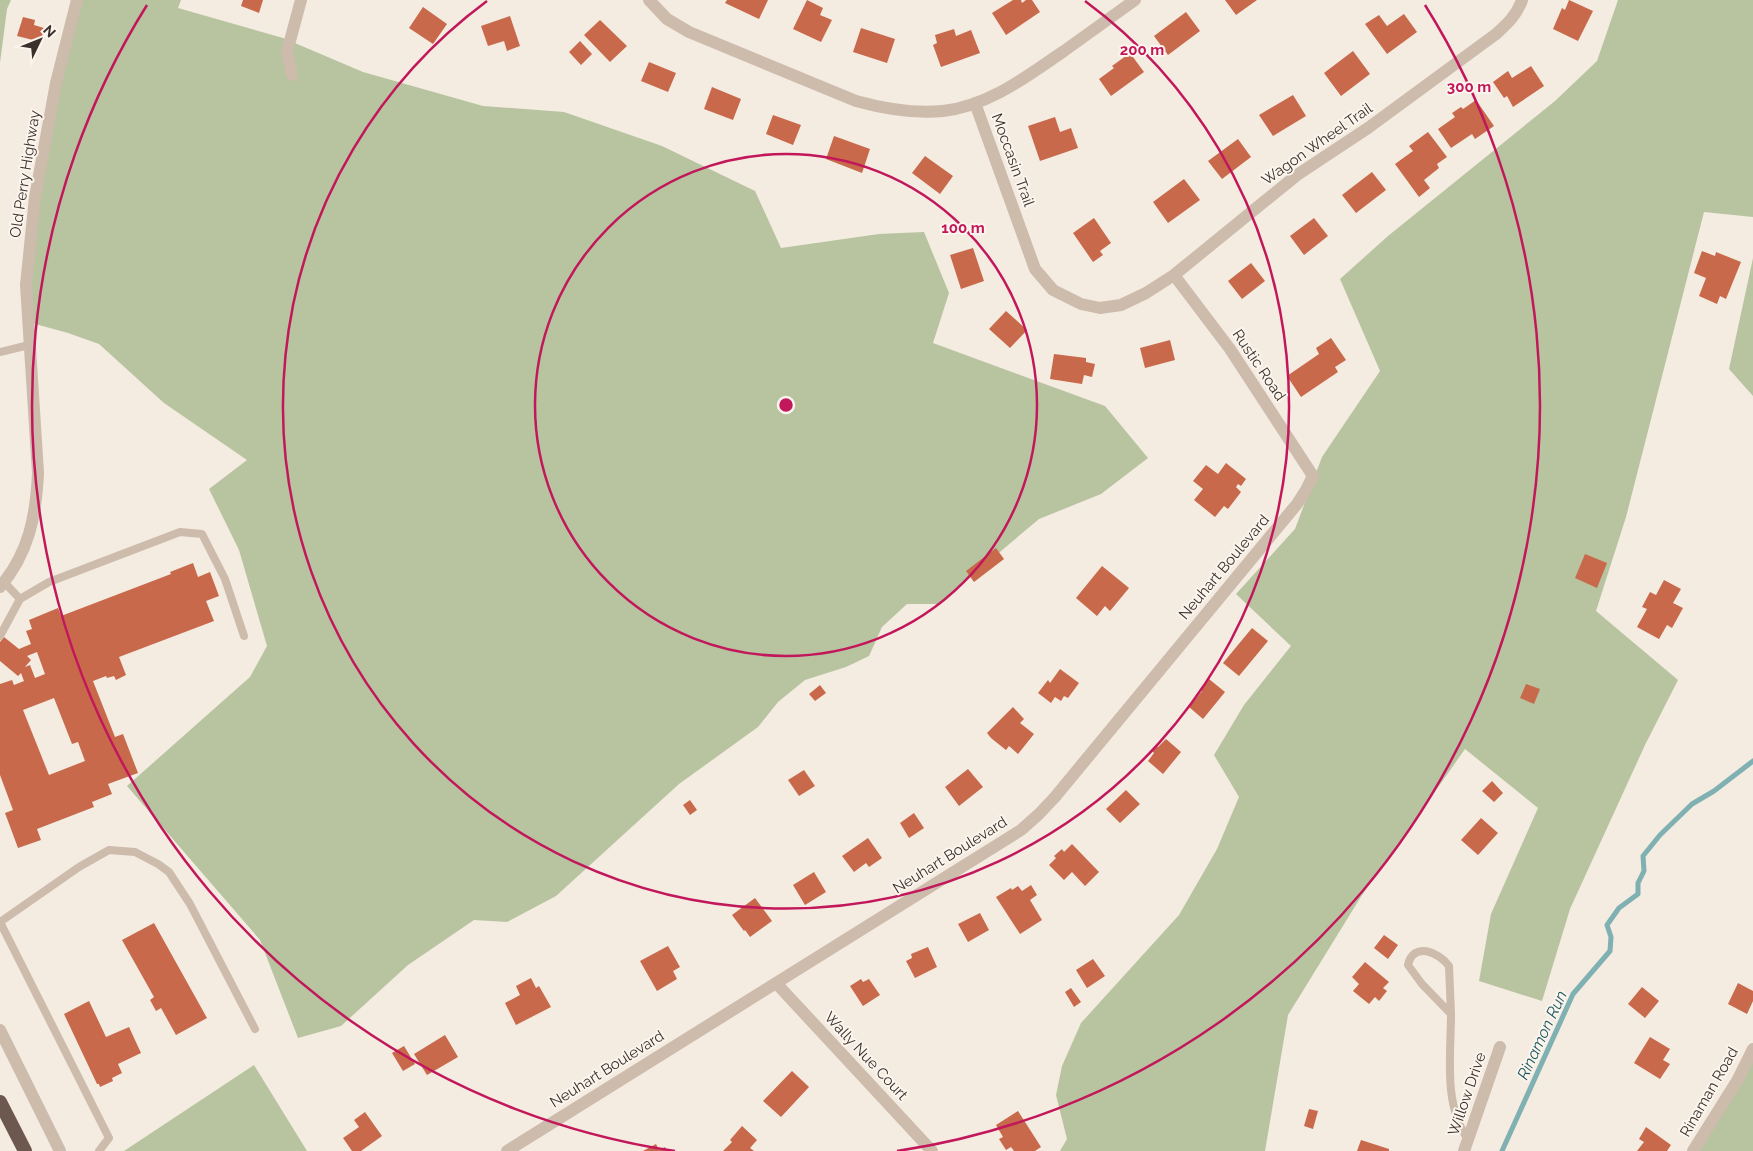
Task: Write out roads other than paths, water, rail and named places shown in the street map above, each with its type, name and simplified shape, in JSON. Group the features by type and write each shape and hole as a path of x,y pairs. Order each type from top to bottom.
{"highway":[{"path":"0,1102 25,1151"}],"street":[{"name":"Old Perry Highway","path":"2,585 24,550 34,521 37,502 38,473 26,285 35,197 56,83 77,0"},
{"path":"292,75 287,52 301,0"},
{"name":"Moccasin Trail","path":"649,0 667,19 690,32 856,101 882,108 913,112 944,111 975,103 1035,269 1053,290 1081,304 1100,308 1121,305"},
{"path":"975,103 1019,82 1135,0"},
{"name":"Wagon Wheel Trail","path":"1121,305 1146,293 1174,275 1297,175 1368,128 1496,34 1509,23 1522,0"},
{"name":"Rustic Road","path":"1174,275 1230,349 1312,476"},
{"name":"Neuhart Boulevard","path":"507,1151 1021,830 1039,814 1290,512 1306,490 1312,476"},
{"name":"Wally Nue Court","path":"776,983 932,1151"},
{"path":"0,1030 60,1151"},
{"name":"Willow Drive","path":"1466,1145 1500,1047"},
{"name":"Rinaman Road","path":"1693,1151 1737,1081 1753,1049"}],"lane":[{"path":"0,352 29,345"},
{"path":"0,636 20,600 49,582 180,532 202,534 225,579 244,636"},
{"path":"2,585 20,600"},
{"path":"99,1151 109,1138 0,922 79,867 109,850 135,852 169,872 190,904 255,1029"},
{"path":"1451,1014 1422,984 1408,966 1409,959 1414,955 1422,951 1431,951 1440,956 1449,966 1451,1014 1452,1100 1466,1145"}],"waterway":[{"name":"Rinamon Run","path":"1502,1151 1573,994 1610,951 1611,937 1607,925 1619,908 1638,894 1638,883 1644,871 1643,856 1660,835 1692,804 1714,791 1753,761"}]}
